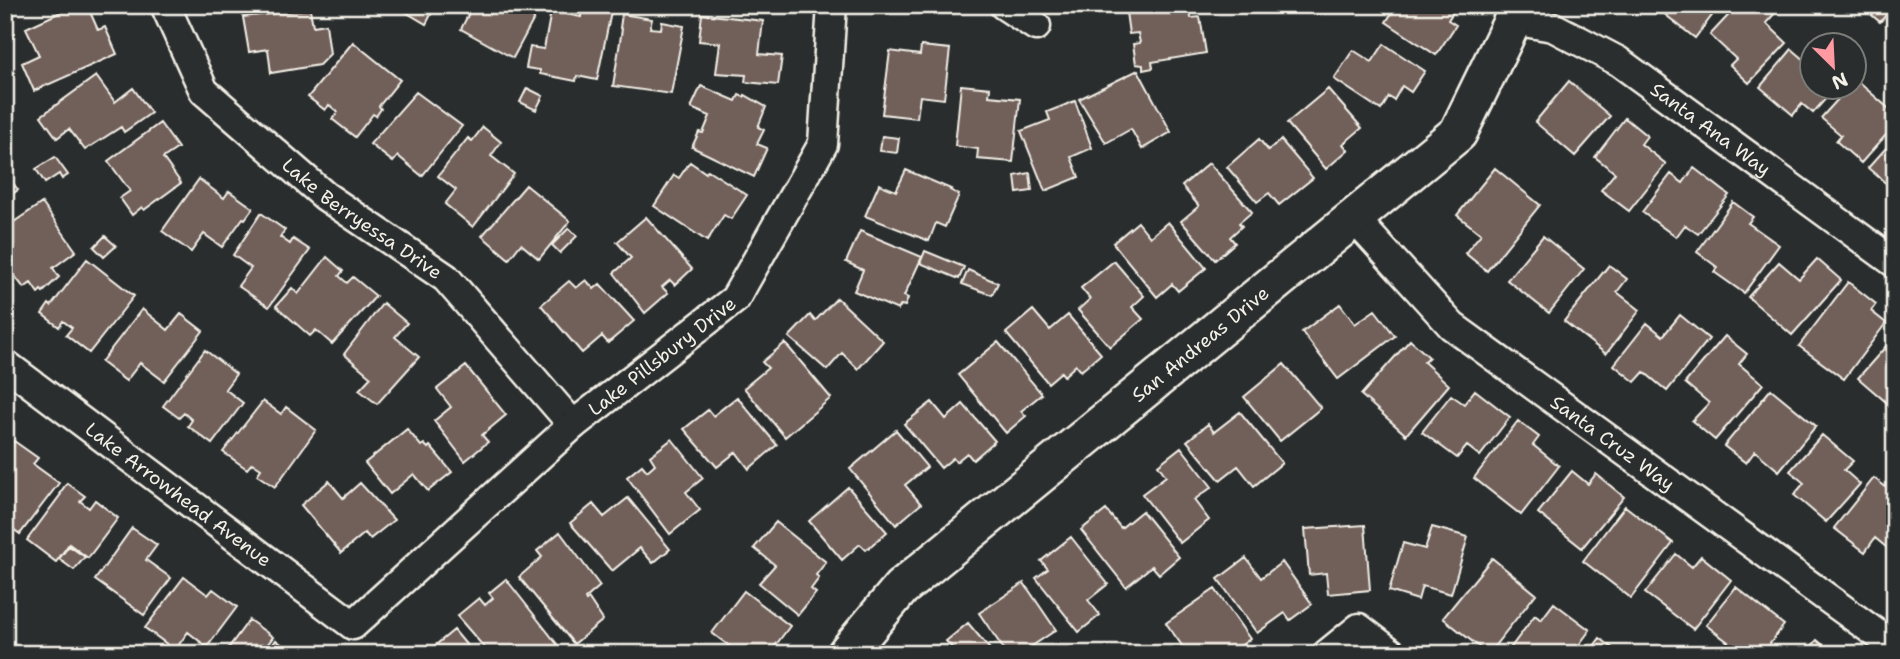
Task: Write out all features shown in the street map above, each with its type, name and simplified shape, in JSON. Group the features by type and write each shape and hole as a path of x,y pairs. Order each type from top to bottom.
{"street":[{"name":"Lake Berryessa Drive","path":"165,5 204,92 325,196 446,278 573,425"},
{"name":"Lake Pillsbury Drive","path":"353,625 573,425 735,299 823,144 832,5"},
{"path":"1004,5 1036,26"},
{"name":"San Andreas Drive","path":"846,654 901,588 1458,133 1514,13"},
{"name":"Santa Ana Way","path":"1514,13 1553,27 1618,61 1895,263"},
{"name":"Santa Cruz Way","path":"1353,217 1452,326 1895,647"},
{"name":"Lake Arrowhead Avenue","path":"5,364 353,625"},
{"path":"1327,654 1359,628 1393,654"}],"building":[{"path":"76,5 87,5 98,30 105,27 117,54 34,91 22,63 39,55 26,28"},
{"path":"394,5 436,5 426,24"},
{"path":"473,5 513,5 535,17 513,58 461,29"},
{"path":"1125,5 1189,5 1191,18 1200,17 1206,53 1152,62 1153,68 1143,70 1143,65 1136,64 1133,44 1140,43 1138,33 1129,34"},
{"path":"1397,5 1457,6 1448,20 1456,25 1436,55 1386,22"},
{"path":"1653,5 1720,5 1695,38"},
{"path":"1738,5 1768,5 1776,12 1766,23 1787,43 1749,83 1730,65 1736,59 1710,35"},
{"path":"1860,5 1895,5 1880,22"},
{"path":"582,7 611,12 597,80 577,76 576,81 540,74 540,70 526,68 530,47 544,49 551,11 581,17"},
{"path":"310,9 313,26 326,24 330,54 319,65 271,73 268,49 249,52 243,17"},
{"path":"622,14 652,19 650,28 661,29 662,22 684,26 671,94 613,86"},
{"path":"702,14 763,21 759,54 782,56 778,85 745,82 746,75 716,73 720,43 699,41"},
{"path":"353,42 400,80 379,106 381,109 376,116 373,114 355,137 332,119 338,112 329,105 325,110 308,97"},
{"path":"1384,44 1425,71 1411,92 1402,86 1394,100 1389,97 1381,110 1334,79 1353,50 1372,62"},
{"path":"921,46 950,49 944,99 920,96 917,118 882,114 890,51 920,55"},
{"path":"1792,49 1798,54 1798,102 1823,102 1813,113 1802,104 1793,115 1760,87"},
{"path":"1138,70 1171,132 1142,149 1131,129 1106,143 1079,99"},
{"path":"96,76 115,102 133,88 151,113 124,132 121,127 85,150 69,129 57,138 41,116"},
{"path":"1569,81 1610,116 1575,156 1535,122"},
{"path":"961,85 990,88 989,96 1020,99 1013,162 977,159 978,149 955,146"},
{"path":"701,86 736,101 739,95 745,95 766,107 758,127 764,130 757,144 767,148 754,177 692,147 699,132 703,133 710,116 691,108"},
{"path":"527,88 543,96 536,110 520,102"},
{"path":"1328,89 1362,128 1343,144 1348,150 1326,169 1287,123"},
{"path":"1868,90 1895,114 1895,125 1861,163 1836,141 1841,135 1821,118 1835,102 1868,102"},
{"path":"416,92 462,126 422,176 398,156 393,162 370,144"},
{"path":"1075,101 1092,148 1071,157 1079,177 1045,191 1021,131 1050,120 1047,112"},
{"path":"1625,118 1647,136 1641,144 1666,164 1629,211 1601,190 1615,173 1595,157"},
{"path":"160,123 178,148 163,158 181,183 144,210 142,207 132,215 120,198 130,191 108,161"},
{"path":"483,127 501,142 491,156 514,174 473,227 445,204 456,190 438,176 468,138 472,141"},
{"path":"882,136 899,138 897,153 880,151"},
{"path":"1895,138 1895,191 1868,168"},
{"path":"1259,139 1268,150 1281,140 1313,178 1279,205 1269,193 1257,202 1227,167"},
{"path":"55,157 68,175 62,179 59,174 45,183 36,169"},
{"path":"690,162 747,195 731,219 724,215 707,241 654,206 674,175 679,178"},
{"path":"1209,163 1252,212 1239,223 1242,226 1230,237 1235,243 1215,260 1181,221 1199,206 1182,186"},
{"path":"1495,168 1540,205 1487,271 1465,253 1481,234 1457,215"},
{"path":"1694,168 1729,195 1698,234 1685,225 1676,237 1642,212 1671,174 1683,183"},
{"path":"906,170 959,195 945,227 936,223 929,241 865,216 879,184 896,191"},
{"path":"5,172 18,190 5,199"},
{"path":"1030,173 1032,191 1017,193 1015,176"},
{"path":"199,179 224,198 229,191 253,208 222,247 204,234 191,252 162,231"},
{"path":"526,185 570,221 539,259 521,244 509,259 482,236"},
{"path":"1733,202 1753,217 1748,223 1779,245 1744,293 1714,272 1717,267 1697,252"},
{"path":"42,203 76,251 53,268 59,277 43,292 41,290 38,293 31,283 24,288 5,263 5,228"},
{"path":"261,213 285,230 280,237 290,244 293,239 310,250 269,307 238,286 251,268 233,255"},
{"path":"646,217 692,269 675,285 670,280 662,287 668,293 645,313 614,273 631,258 617,242"},
{"path":"1138,222 1150,237 1168,222 1206,268 1178,291 1172,284 1157,297 1113,243"},
{"path":"569,228 577,236 560,253 552,245"},
{"path":"860,231 922,257 904,296 908,298 905,306 901,305 898,310 854,291 863,270 846,262"},
{"path":"105,236 116,246 104,257 94,247"},
{"path":"1543,236 1584,269 1549,313 1507,280"},
{"path":"925,251 964,267 959,279 920,263"},
{"path":"327,257 343,271 339,276 347,283 353,277 376,296 332,344 316,330 310,336 276,306 292,288 298,294"},
{"path":"87,259 134,296 89,353 66,335 72,328 63,321 59,327 42,314"},
{"path":"1817,259 1841,280 1792,335 1748,297 1779,262 1799,279"},
{"path":"1114,261 1144,296 1132,307 1143,319 1110,347 1078,310 1090,299 1081,288"},
{"path":"1609,265 1627,279 1617,292 1640,310 1606,354 1564,321"},
{"path":"968,270 998,283 992,295 962,284"},
{"path":"586,280 594,289 600,284 634,321 608,343 602,336 582,353 541,305 569,281 576,288"},
{"path":"1848,282 1876,304 1871,311 1886,323 1844,379 1799,346"},
{"path":"837,298 883,341 858,369 842,353 827,370 789,337 810,315 815,321"},
{"path":"383,303 407,323 395,337 419,357 377,404 359,390 371,377 344,354"},
{"path":"1340,304 1355,324 1375,310 1395,336 1338,379 1302,332"},
{"path":"142,309 168,330 181,314 203,331 164,381 140,363 126,381 101,362"},
{"path":"1033,310 1050,330 1068,315 1101,354 1081,371 1076,365 1064,376 1061,372 1048,383 1006,333"},
{"path":"1680,315 1709,339 1667,391 1644,372 1635,382 1614,365 1647,323 1663,336"},
{"path":"1725,336 1747,354 1739,364 1763,384 1715,440 1692,421 1709,403 1685,383"},
{"path":"1895,336 1895,392 1886,402 1858,378"},
{"path":"1410,340 1429,357 1424,362 1449,385 1406,435 1361,395"},
{"path":"998,342 1042,394 1021,411 1026,416 1006,433 958,375"},
{"path":"785,343 831,398 785,437 744,388 768,368 762,362"},
{"path":"205,350 236,374 225,389 243,403 212,444 188,426 192,420 184,413 179,418 163,406"},
{"path":"1284,364 1321,408 1280,441 1244,397"},
{"path":"466,366 506,415 482,435 488,442 465,461 434,421 451,407 437,389"},
{"path":"1771,389 1816,426 1779,471 1755,451 1746,463 1724,446"},
{"path":"1475,390 1510,417 1480,456 1467,446 1457,458 1422,432 1451,395 1464,404"},
{"path":"737,397 777,445 749,469 736,452 717,467 684,429 708,410 713,416"},
{"path":"263,401 281,414 286,407 316,430 275,487 257,475 261,469 252,463 247,469 223,452"},
{"path":"932,402 946,419 963,404 995,441 973,460 967,453 956,462 953,458 941,468 904,424"},
{"path":"1240,412 1282,463 1254,486 1238,466 1220,480 1187,441 1208,424 1214,432"},
{"path":"1518,421 1539,437 1533,445 1559,466 1521,515 1474,478"},
{"path":"407,429 421,446 430,446 452,472 428,491 414,474 390,494 365,463"},
{"path":"896,430 927,467 905,485 921,504 896,525 850,469"},
{"path":"1822,435 1853,461 1844,470 1860,484 1826,522 1794,495 1804,483 1790,471"},
{"path":"672,439 703,478 686,492 700,510 670,534 627,477 642,465 647,471 655,464 650,456"},
{"path":"14,441 38,458 33,464 59,483 20,534 5,523 5,456"},
{"path":"1181,447 1212,487 1194,500 1209,520 1180,543 1142,494 1166,476 1158,465"},
{"path":"1572,471 1588,484 1596,474 1624,497 1582,548 1538,513"},
{"path":"1874,478 1895,494 1895,546 1891,551 1875,538 1865,552 1834,528"},
{"path":"329,481 343,498 360,483 394,520 370,539 365,533 341,553 301,505"},
{"path":"67,483 85,496 80,501 89,508 95,500 118,518 88,558 69,544 56,562 27,540"},
{"path":"848,487 887,532 866,550 860,544 842,560 809,521"},
{"path":"628,498 670,549 653,563 640,548 612,571 570,523 593,504 604,517"},
{"path":"1625,506 1673,543 1631,598 1583,561"},
{"path":"1106,510 1121,528 1142,511 1179,557 1159,574 1152,566 1126,587 1081,530"},
{"path":"776,522 826,562 816,575 819,578 811,589 816,593 798,615 759,583 775,565 754,548"},
{"path":"1365,525 1370,590 1328,594 1326,573 1309,575 1305,529"},
{"path":"1432,527 1468,537 1451,594 1422,586 1418,600 1389,591 1403,543 1425,549"},
{"path":"132,528 157,545 146,560 171,578 144,615 95,580"},
{"path":"560,532 600,586 585,599 589,599 603,620 574,644 519,577 542,557 537,551"},
{"path":"1071,537 1108,584 1088,600 1100,615 1079,632 1036,578 1048,569 1041,561"},
{"path":"69,546 85,557 74,570 59,559"},
{"path":"1676,554 1692,567 1701,556 1731,580 1693,629 1645,593"},
{"path":"1246,558 1261,578 1282,562 1312,604 1290,620 1285,613 1257,633 1218,579"},
{"path":"1492,558 1536,594 1488,654 1443,618"},
{"path":"184,577 208,595 213,589 237,607 207,647 188,632 175,650 145,628"},
{"path":"506,579 560,648 554,654 535,654 531,649 526,654 490,654 457,616 479,598 485,605 493,598 489,593"},
{"path":"1024,583 1056,630 1020,654 1007,654 979,613"},
{"path":"1736,587 1784,625 1762,654 1719,654 1728,642 1706,625"},
{"path":"1215,589 1250,639 1229,654 1188,654 1166,623"},
{"path":"744,591 790,626 769,654 764,649 760,654 740,654 712,633"},
{"path":"1554,603 1590,630 1572,654 1506,654 1535,615 1541,620"},
{"path":"249,620 273,637 265,648 268,651 276,640 294,654 224,654"},
{"path":"968,623 994,654 950,654 954,650 946,641"},
{"path":"454,630 474,654 435,654 431,649"},
{"path":"1600,638 1620,654 1588,654"},
{"path":"1817,640 1834,654 1805,654"}]}
